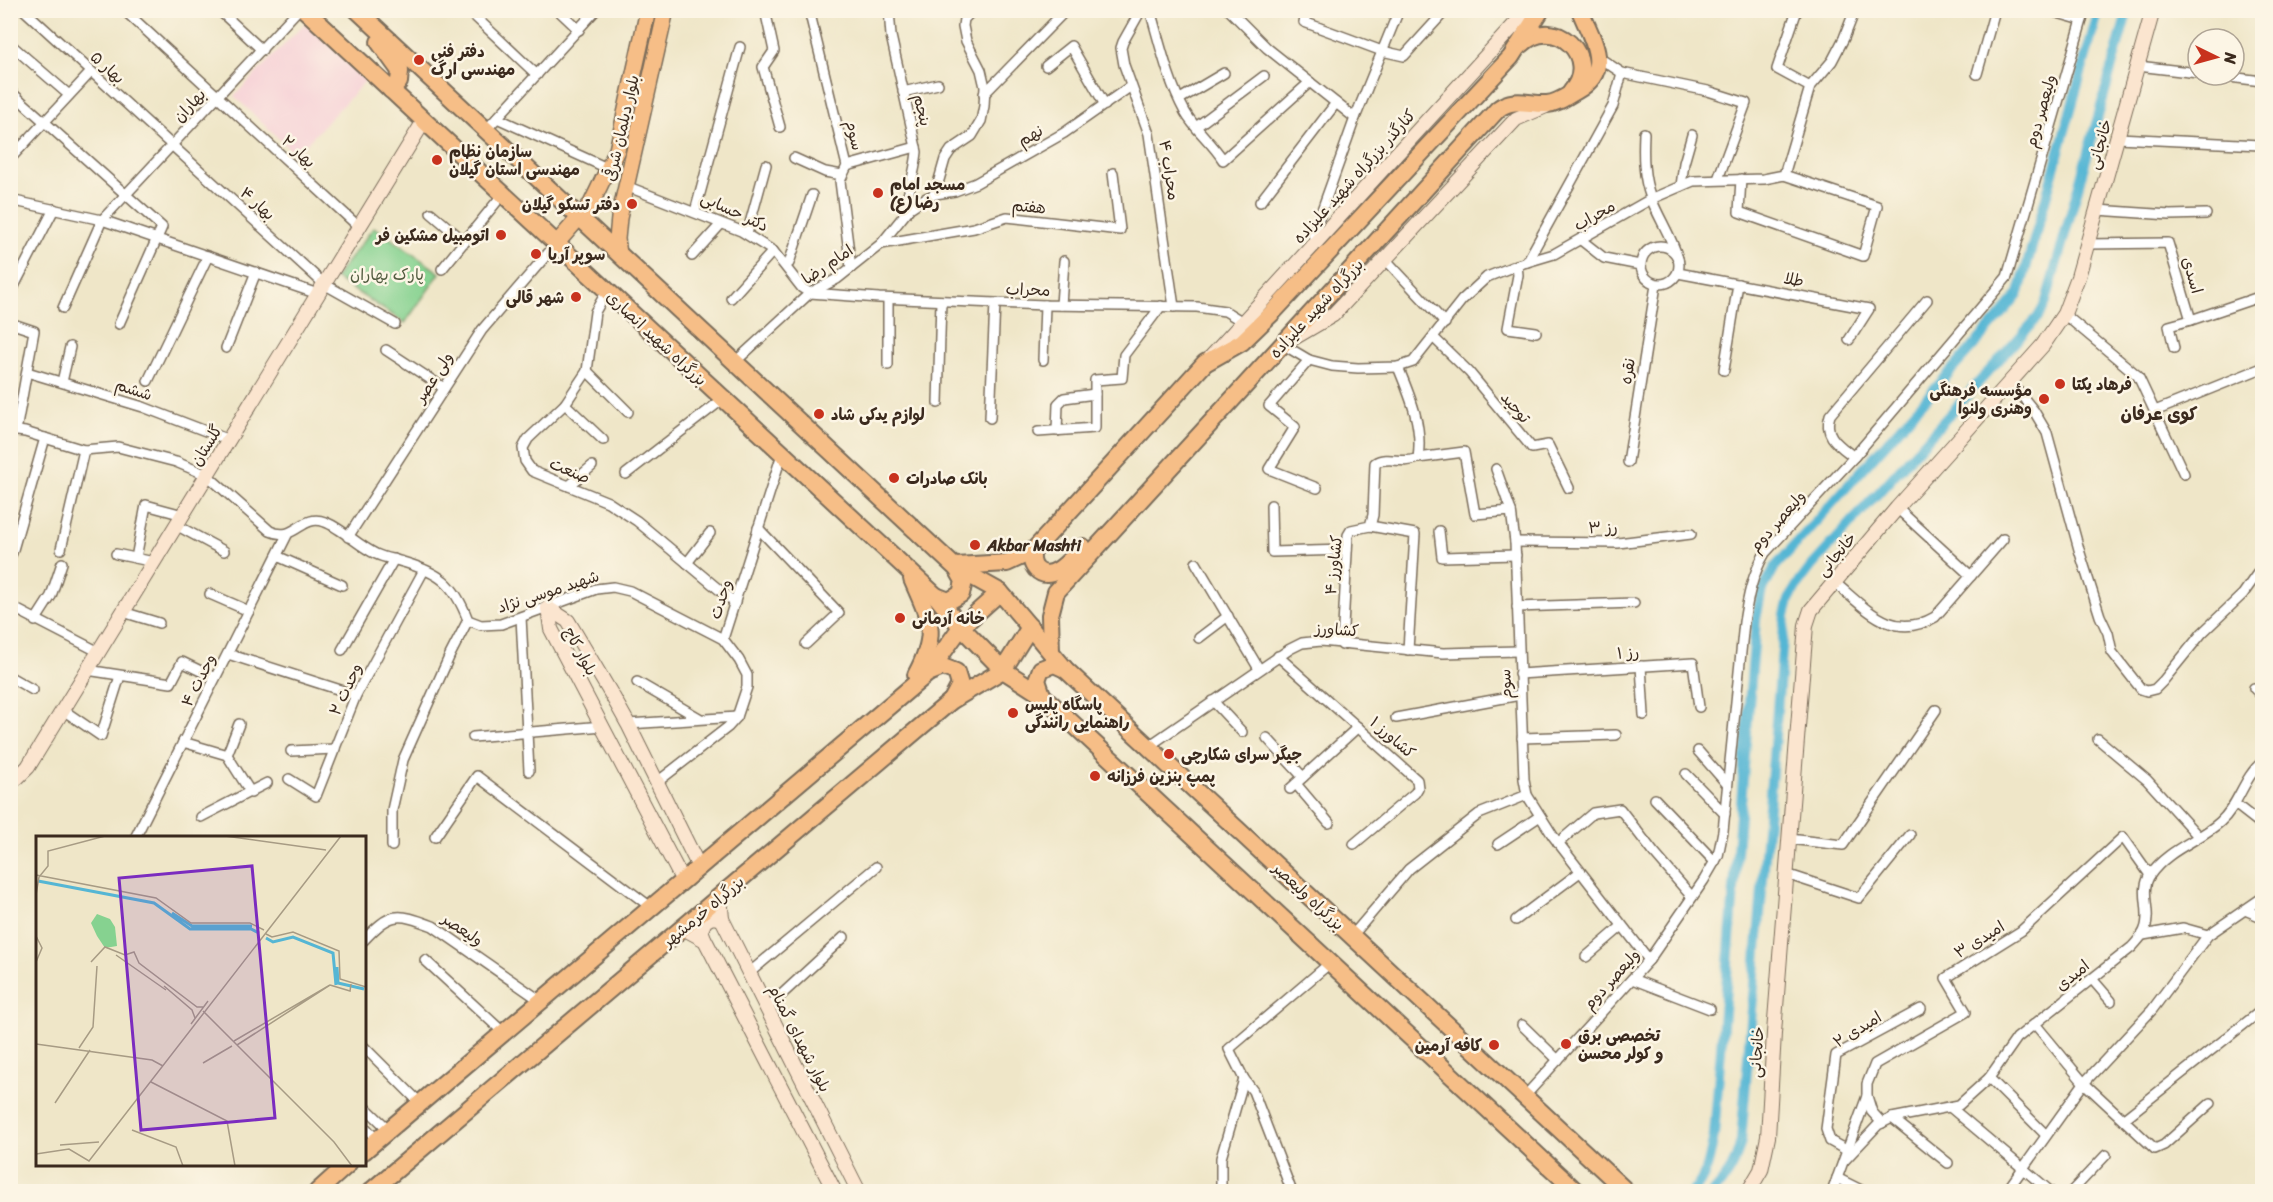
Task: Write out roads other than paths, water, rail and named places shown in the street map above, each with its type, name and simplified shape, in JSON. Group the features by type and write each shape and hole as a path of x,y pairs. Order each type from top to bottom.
{"highway":[{"name":"بزرگراه شهید انصاری","path":"305,10 936,596 961,627 1003,670"},
{"path":"356,10 399,69 400,80 391,90"},
{"path":"356,10 491,124 579,217 955,567 964,581 961,594 949,601 936,596"},
{"name":"بزرگراه شهید علیزاده","path":"955,567 1007,563 1033,551 1205,363 1232,349 1264,322 1511,57 1541,10"},
{"path":"1561,100 1583,87 1591,79 1597,67 1596,47 1580,10"},
{"path":"1511,57 1524,43 1536,36 1552,34 1568,41 1578,54 1581,71 1575,87 1561,100"},
{"name":"بزرگراه شهید علیزاده","path":"1051,652 1050,615 1056,592 1498,109 1515,102 1542,104 1561,100"},
{"path":"1033,551 1032,561 1036,569 1044,573 1052,573 1060,569 1102,529 1119,521"},
{"path":"377,1140 928,673 961,627 1000,591 955,567"},
{"path":"908,690 927,655 931,637 928,615 910,572"},
{"name":"بزرگراه ولیعصر","path":"1000,591 1065,669 1627,1191"},
{"name":"بزرگراه خرمشهر","path":"370,1191 951,701 1003,670 1030,627"},
{"path":"1042,695 1037,680 1041,669 1054,664 1065,669"},
{"path":"928,673 944,667 956,672 960,686 951,701"},
{"name":"بزرگراه ولیعصر","path":"1003,670 1042,695 1576,1191"},
{"path":"316,1191 346,1166"}],"main road":[{"name":"بلوار دیلمان شرقی","path":"556,244 591,204 617,150 648,10"},
{"name":"بلوار دیلمان شرقی","path":"619,254 617,240 619,218 666,10"},
{"name":"کنارگذر بزرگراه شهید علیزاده","path":"1205,363 1528,10"},
{"name":"خانجانی","path":"1748,1191 1761,1170 1768,1137 1806,626 1811,610 1897,508 2043,345 2064,314 2078,277 2153,10"},
{"name":"گلستان","path":"10,779 17,778 28,767 424,121"},
{"path":"617,150 594,224 600,231 607,232 613,228 619,218"},
{"name":"بلوار کاج","path":"548,608 568,621 628,724 699,867"},
{"name":"بلوار کاج","path":"548,608 551,629 682,881"},
{"path":"668,851 678,854 684,850 687,843"},
{"name":"بلوار شهدای گمنام","path":"720,896 722,920 859,1191"},
{"path":"722,920 712,917 705,921 701,928 704,938 835,1191"},
{"path":"683,928 704,938"}],"street":[{"name":"بهار ۵","path":"24,10 172,145"},
{"name":"بهار ۲","path":"124,10 359,227"},
{"path":"219,10 262,50"},
{"name":"بهاران","path":"63,308 102,220 298,10"},
{"path":"468,10 537,75"},
{"path":"558,10 579,30"},
{"path":"596,10 491,124 607,168"},
{"path":"765,10 774,51 763,67 780,127"},
{"name":"سوم","path":"809,10 847,166 840,181 851,268"},
{"name":"پنجم","path":"889,10 891,36 916,147 915,171 908,188 903,216"},
{"path":"957,10 964,19"},
{"path":"935,194 945,159 951,150 972,136 981,121 984,94 981,70 966,41 963,26 964,19 974,10"},
{"path":"984,94 1066,10"},
{"name":"محراب ۴","path":"1141,10 1123,42 1124,65 1149,134 1174,307"},
{"path":"1150,10 1164,59 1186,113 1196,127 1214,144 1223,160 1310,82"},
{"path":"1229,10 1267,48 1355,118"},
{"path":"1308,10 1304,22 1382,51 1404,56 1446,10"},
{"path":"1317,241 1313,235 1355,118 1398,10"},
{"path":"1797,10 1777,69 1810,87"},
{"path":"1741,179 1738,212 1863,256 1876,206 1784,175 1810,87 1832,61 1855,10"},
{"path":"1977,74 1995,10"},
{"path":"2047,10 2084,15"},
{"name":"ولیعصر دوم","path":"1525,1096 1649,960 1714,862 1723,831 1744,622 1756,569 1765,553 1854,457 2007,277 2084,15"},
{"path":"10,44 69,95"},
{"path":"1046,66 1071,46 1105,105"},
{"path":"696,208 740,47"},
{"path":"1598,57 1622,73 1708,91 1746,103 1718,179"},
{"path":"2138,66 2186,72"},
{"path":"10,159 91,72"},
{"path":"1180,99 1224,73"},
{"path":"1536,332 1508,328 1518,275 1522,264 1613,105 1622,73"},
{"path":"1196,127 1264,75"},
{"path":"2246,79 2262,81"},
{"path":"903,92 938,84"},
{"name":"نهم","path":"935,194 955,191 976,183 1064,133 1131,86"},
{"path":"10,92 162,227 119,324"},
{"path":"1260,202 1336,103"},
{"path":"1644,133 1643,169 1651,199 1674,244 1678,259 1678,273 1666,284 1656,285 1644,278 1640,265 1643,255 1656,246 1670,249 1678,259"},
{"path":"1681,186 1684,163 1692,135"},
{"path":"2118,138 2260,145"},
{"path":"10,140 20,148"},
{"name":"بهار ۴","path":"172,145 321,289"},
{"path":"847,166 916,147"},
{"path":"794,158 825,172 842,175"},
{"path":"747,232 766,165"},
{"name":"هفتم","path":"881,244 974,228 1007,217 1120,230 1113,173"},
{"name":"محراب","path":"1282,344 1308,360 1332,366 1358,369 1398,367 1413,362 1462,300 1487,277 1554,254 1651,199 1693,181 1775,178 1784,175"},
{"name":"دکتر حسابی","path":"626,184 696,208 776,248 807,285 810,293"},
{"name":"دکتر حسابی","path":"626,184 721,224 747,232 773,251 802,288 810,293"},
{"path":"442,269 503,194"},
{"name":"امام رضا","path":"735,362 810,293 837,279 881,244 910,208 935,194"},
{"path":"789,263 812,195"},
{"path":"10,200 102,220 256,272 321,289 395,324"},
{"path":"10,294 54,209"},
{"path":"2097,210 2170,215 2206,214"},
{"path":"431,213 465,242"},
{"path":"692,256 721,224"},
{"path":"1581,240 1604,258 1640,265"},
{"name":"اسدی","path":"2087,244 2168,243 2191,320 2262,296"},
{"name":"ولی عصر","path":"348,537 482,330 556,244"},
{"path":"731,298 773,251"},
{"path":"148,381 208,256"},
{"path":"1061,305 1064,261"},
{"path":"1388,262 1445,323"},
{"path":"226,348 256,272"},
{"name":"طلا","path":"1678,273 1869,309 1849,340"},
{"path":"1724,370 1738,284"},
{"name":"نقره","path":"1628,462 1656,285"},
{"name":"صنعت","path":"607,291 595,312 587,371 565,404 528,439 523,448 525,461 532,471 608,502 638,521 735,603"},
{"name":"محراب","path":"810,293 888,299 1045,305 1197,307 1224,310 1243,322"},
{"path":"888,299 888,365"},
{"path":"1854,457 1835,441 1827,425 1830,415 1927,300"},
{"path":"938,403 941,301"},
{"path":"990,418 995,303"},
{"path":"1043,360 1045,305"},
{"path":"1038,432 1095,428 1095,380 1122,378 1124,355 1161,306"},
{"path":"2064,314 2138,376 2184,474"},
{"path":"2174,348 2169,326 2191,320"},
{"path":"10,323 34,331 13,430 84,450 118,447 176,462 207,475 270,531 278,535 287,535 304,524 314,521 325,522 376,554 436,575 456,592 468,620 403,760 392,810 392,846"},
{"name":"توحید","path":"1434,338 1469,372 1532,448 1548,445 1569,489"},
{"path":"62,382 70,347"},
{"path":"386,350 444,388"},
{"path":"1308,360 1269,406 1295,427 1269,469 1317,488"},
{"path":"1398,367 1413,403 1419,432 1418,458"},
{"path":"2155,411 2262,368"},
{"path":"587,371 627,412"},
{"name":"ششم","path":"27,372 143,407 229,440"},
{"path":"2010,381 2034,411 2047,433 2080,553 2100,616 2108,633 2112,652 2141,689 2147,691 2155,689 2163,681 2202,633 2243,594 2262,567"},
{"path":"1057,431 1058,404 1064,398 1095,394"},
{"path":"626,474 723,399"},
{"path":"565,404 603,440"},
{"path":"12,553 45,438"},
{"path":"62,549 84,450"},
{"path":"1408,650 1415,534 1370,526 1373,515 1375,463 1380,460 1407,462 1418,458 1464,452 1475,514 1510,511"},
{"name":"وحدت","path":"656,783 728,727 743,704 747,675 723,639 782,454"},
{"path":"569,486 592,466"},
{"name":"سوم","path":"1496,469 1510,511 1515,542 1522,738 1527,795 1558,843 1649,960"},
{"path":"136,558 146,505 179,520 224,550"},
{"path":"1270,505 1272,552 1347,550"},
{"path":"1897,508 1971,576"},
{"name":"کشاورز ۴","path":"1342,645 1348,535 1351,530 1370,526"},
{"path":"758,528 839,613 806,644"},
{"path":"1439,531 1442,557 1516,555"},
{"path":"687,563 710,533"},
{"name":"رز ۳","path":"1515,542 1618,543 1691,534"},
{"name":"وحدت ۴","path":"136,836 287,535"},
{"path":"1834,582 1881,619 1894,625 1907,627 1921,625 1935,617 2003,539"},
{"path":"116,554 154,562"},
{"path":"277,556 342,585"},
{"path":"342,650 394,560"},
{"path":"1196,563 1259,669"},
{"path":"36,620 51,596 62,564"},
{"name":"وحدت ۲","path":"289,779 316,796 356,695 424,570"},
{"name":"شهید موسی نژاد","path":"468,620 481,625 501,624 596,589 613,587 630,591 723,639"},
{"path":"210,594 249,612"},
{"path":"1517,607 1634,603"},
{"path":"10,606 99,652"},
{"path":"123,612 159,623"},
{"path":"1199,638 1228,616"},
{"path":"522,617 529,771"},
{"name":"کشاورز","path":"1149,746 1278,656 1302,643 1321,641 1342,645 1443,653 1518,651"},
{"path":"228,654 356,695"},
{"name":"کشاورز ۱","path":"1278,656 1417,780 1418,788 1415,793 1354,844"},
{"path":"87,670 171,683 182,662 215,678"},
{"name":"رز ۱","path":"1519,674 1694,663 1699,708"},
{"path":"1641,666 1644,715"},
{"path":"63,710 100,736 120,676"},
{"path":"10,677 33,690"},
{"path":"637,682 699,718"},
{"path":"2254,688 2262,696"},
{"path":"1396,718 1520,695"},
{"path":"1214,701 1242,732"},
{"path":"1789,839 1843,845 1936,710"},
{"path":"628,724 736,717"},
{"path":"227,755 239,724"},
{"path":"473,737 603,726"},
{"path":"1297,784 1358,727"},
{"path":"1522,738 1616,735"},
{"path":"1267,738 1297,784 1329,823"},
{"path":"2098,739 2147,780 2198,836"},
{"path":"183,742 227,755 251,793"},
{"path":"291,751 335,749"},
{"path":"1698,751 1727,784"},
{"path":"2143,935 2147,926 2144,891 2150,875 2178,849 2220,822 2235,804 2253,771 2262,762"},
{"path":"1686,774 1725,814"},
{"path":"435,837 477,776 651,908"},
{"path":"201,817 267,783"},
{"path":"1353,936 1409,869 1479,814 1527,795"},
{"path":"1656,799 1714,862"},
{"path":"2235,804 2262,825"},
{"path":"1558,843 1593,813 1620,809 1692,897"},
{"path":"1498,844 1540,816"},
{"path":"1786,874 1859,898 1910,834"},
{"name":"امیدی ۳","path":"1832,1191 1867,1096 1867,1084 1875,1064 1966,1012 1946,978 2021,931 2122,837 2150,875"},
{"path":"749,973 876,867"},
{"path":"1516,920 1580,872"},
{"path":"2006,1191 2084,1083 2152,1010 2208,935 2262,898"},
{"path":"2246,910 2262,917"},
{"name":"ولیعصر","path":"366,938 384,920 392,917 422,921 433,926 541,1001"},
{"path":"1586,957 1622,926"},
{"path":"2143,935 2183,928 2208,935"},
{"name":"امیدی","path":"1846,1156 1882,1123 1892,1118 1959,1105 1989,1078 2018,1038 2132,947 2143,935"},
{"path":"766,1008 844,937"},
{"path":"425,960 504,1033"},
{"path":"1292,1191 1253,1091 1229,1049 1330,963"},
{"path":"1632,979 1710,1009"},
{"path":"2092,979 2112,1001"},
{"name":"امیدی ۲","path":"1846,1156 1830,1140 1826,1129 1836,1055 1921,1010"},
{"path":"2124,1119 2262,1010"},
{"path":"2035,1024 2084,1083 2155,1149 2164,1145 2211,1103"},
{"path":"1522,1026 1558,1060"},
{"path":"366,1049 420,1103"},
{"path":"1221,1191 1221,1158 1244,1078"},
{"path":"1989,1078 2046,1135"},
{"path":"1867,1096 1872,1112 1882,1123"},
{"path":"1950,1107 2051,1191"},
{"path":"366,1111 377,1140"},
{"path":"1892,1118 1948,1163"},
{"path":"366,1128 377,1140"},
{"path":"2071,1191 2106,1155"},
{"path":"1837,1178 1865,1191"}],"waterway":[{"path":"1692,1192 1705,1173 1714,1135 1756,619 1761,593 1775,567 2019,293 2099,10"},
{"path":"1713,1192 1731,1169 1741,1141 1785,615 1789,600 1811,567 2038,317 2045,305 2128,10"}],"place":[{"name":"دفتر فنی مهندسی ارگ","path":"419,60"},
{"name":"سازمان نظام مهندسی استان گیلان","path":"437,160"},
{"name":"مسجد امام رضا (ع)","path":"878,193"},
{"name":"دفتر تسکو گیلان","path":"632,204"},
{"name":"اتومبیل مشکین فر","path":"501,235"},
{"name":"سوپر آریا","path":"536,254"},
{"name":"شهر قالی","path":"576,297"},
{"name":"فرهاد یکتا","path":"2060,384"},
{"name":"مؤسسه فرهنگی وهنری ولنوا","path":"2044,399"},
{"name":"لوازم یدکی شاد","path":"819,414"},
{"name":"بانک صادرات","path":"894,478"},
{"name":"Akbar Mashti","path":"975,545"},
{"name":"خانه آرمانی","path":"900,618"},
{"name":"پاسگاه پلیس راهنمایی رانندگی","path":"1013,713"},
{"name":"جیگر سرای شکارچی","path":"1169,754"},
{"name":"پمپ بنزین فرزانه","path":"1095,776"},
{"name":"تخصصی برق و کولر محسن","path":"1566,1044"},
{"name":"کافه آرمین","path":"1494,1045"}],"district":[{"name":"کوی عرفان","path":"2159,414"}],"park label":[{"name":"پارک بهاران","path":"387,274"}]}
